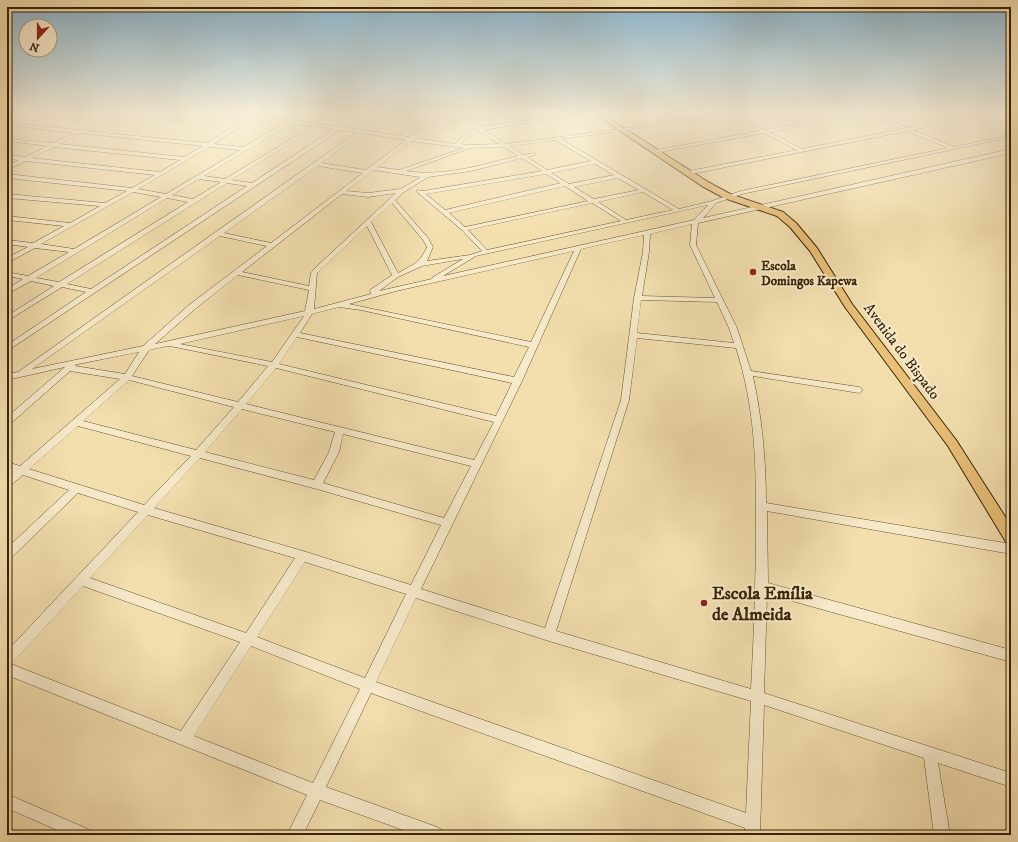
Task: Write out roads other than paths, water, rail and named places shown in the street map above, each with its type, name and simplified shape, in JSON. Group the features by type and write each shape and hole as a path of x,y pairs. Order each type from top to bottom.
{"main road":[{"name":"Avenida do Bispado","path":"654,151 686,173 727,196 780,214 793,225 814,250 848,305 952,444 1011,538"}],"street":[{"path":"7,168 41,151"},
{"path":"112,151 184,159"},
{"path":"7,261 161,174 197,151"},
{"path":"7,292 241,151"},
{"path":"7,319 60,284 274,151"},
{"path":"7,350 92,291 303,151"},
{"path":"18,375 334,151"},
{"path":"7,483 127,377 146,348 192,307 394,151"},
{"path":"515,151 624,221"},
{"path":"577,151 678,211"},
{"path":"686,173 795,151"},
{"path":"369,296 396,276 420,264 474,255 624,221 678,211 714,202 727,196 937,151"},
{"path":"7,378 78,360 168,344 578,248 1010,151"},
{"path":"398,172 456,152"},
{"path":"317,164 426,176 464,170 533,154"},
{"path":"7,157 161,174"},
{"path":"341,192 368,195 405,189 422,193 546,172 595,162"},
{"path":"7,176 132,190 193,201"},
{"path":"7,660 199,453 274,365 296,334 311,306 314,273 317,269 392,200 405,189 426,176"},
{"path":"444,212 567,185 618,176"},
{"path":"199,177 252,185"},
{"path":"464,229 642,191"},
{"path":"422,193 464,229 486,252"},
{"path":"7,196 106,205"},
{"path":"392,200 426,239 430,247 425,259 420,264"},
{"path":"80,580 250,640 752,829 762,588 761,463 756,411 748,373 733,328 693,245 695,223 714,202"},
{"path":"7,218 71,225"},
{"path":"368,222 396,276"},
{"path":"549,635 625,400 632,335 645,259 647,233"},
{"path":"219,234 272,245"},
{"path":"7,242 76,251"},
{"path":"295,835 447,523 500,420 578,248"},
{"path":"427,283 474,255"},
{"path":"237,272 313,289"},
{"path":"7,274 92,291"},
{"path":"638,298 719,300"},
{"path":"336,305 361,308 533,345"},
{"path":"296,334 518,381"},
{"path":"632,335 739,346"},
{"path":"168,344 274,365 500,420"},
{"path":"7,422 78,360"},
{"path":"69,368 127,377 477,464"},
{"path":"748,373 859,390"},
{"path":"76,422 317,485 447,523"},
{"path":"317,485 334,452 340,430"},
{"path":"7,466 145,510 303,556 414,593 549,635 758,697 1011,780"},
{"path":"7,555 77,488"},
{"path":"761,506 1011,549"},
{"path":"184,739 250,640 303,556"},
{"path":"762,588 1011,656"},
{"path":"7,669 316,791 437,835"},
{"path":"930,754 942,835"},
{"path":"7,801 85,835"}],"place":[{"name":"Escola Domingos Kapewa","path":"753,272"},
{"name":"Escola Emília de Almeida","path":"704,603"}]}
